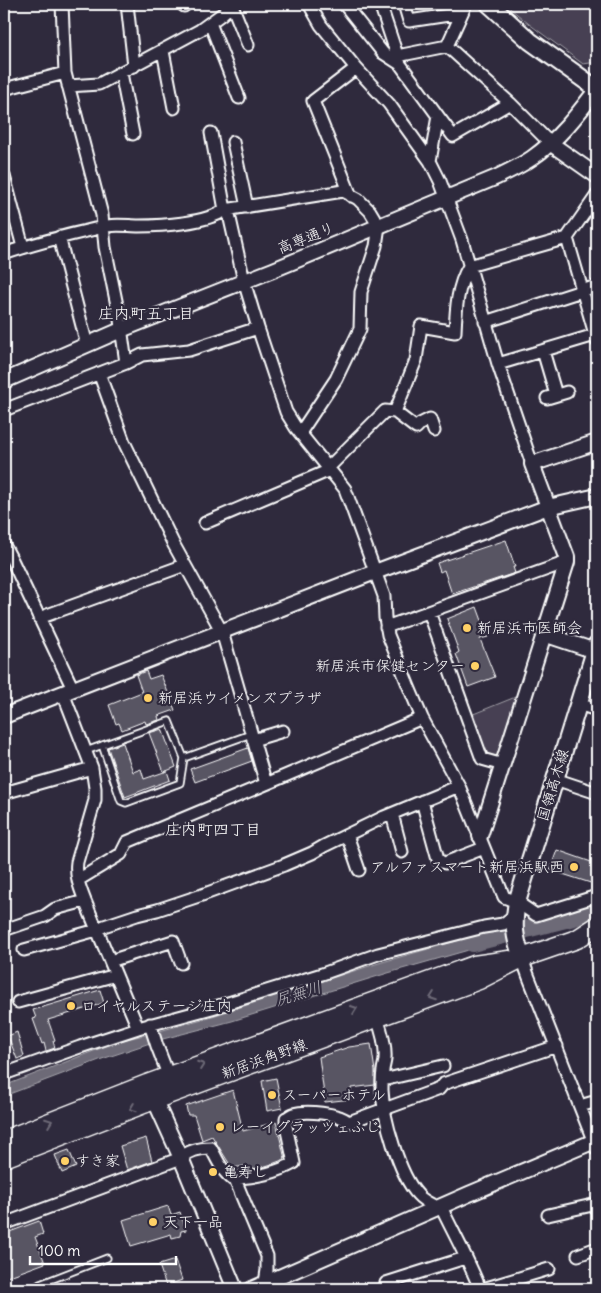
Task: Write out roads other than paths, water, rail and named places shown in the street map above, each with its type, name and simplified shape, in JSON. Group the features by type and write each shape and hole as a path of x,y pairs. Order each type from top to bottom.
{"main road":[{"path":"488,4 530,41 597,89"},
{"name":"国領高木線","path":"515,921 555,779 596,648"},
{"path":"515,921 522,958"},
{"name":"新居浜角野線","path":"4,1140 377,1018 479,980 522,958 577,939 597,926"},
{"name":"新居浜角野線","path":"4,1158 151,1092 169,1077 474,965 522,958"}],"street":[{"path":"62,4 65,73 102,215 105,247 120,320 126,363"},
{"path":"127,4 134,66"},
{"path":"309,4 321,25 356,68 389,104 430,160 440,181 462,240 498,364 532,464 567,557 503,765 482,842 444,863 441,862 438,859 422,801"},
{"path":"344,4 383,53 398,60 447,46 464,8"},
{"path":"380,4 398,60 454,136 510,103"},
{"path":"404,4 409,21 464,8"},
{"path":"68,86 99,84 200,30 232,5 248,45"},
{"path":"210,23 239,98"},
{"path":"447,46 510,103 550,143 597,176"},
{"path":"163,51 174,108"},
{"path":"351,196 313,101 356,68"},
{"path":"4,89 65,73"},
{"path":"121,73 133,134"},
{"name":"高専通り","path":"4,381 121,330 497,177 532,158 550,143 577,116 597,89"},
{"path":"430,160 438,116"},
{"path":"211,133 226,210 244,281 286,412 300,433 345,489 384,596 386,627 409,688 422,718 459,786 515,921"},
{"path":"233,142 247,207"},
{"path":"4,176 23,247"},
{"path":"4,254 59,237 108,226 143,226 194,221 226,210 343,191 358,199 370,211 379,226 376,246 361,292 360,330 336,379 300,433"},
{"path":"395,412 416,360 421,326 455,332 457,297 469,266 566,238 597,195"},
{"path":"59,237 87,345"},
{"path":"498,364 596,338 566,238"},
{"path":"485,322 597,286"},
{"path":"4,410 126,363 142,355 188,350 258,328"},
{"path":"543,351 557,395"},
{"path":"99,373 124,442 185,565 222,632 266,784"},
{"path":"205,523 329,469 384,411 395,412 416,428 430,419 434,431"},
{"path":"532,464 597,442"},
{"path":"4,715 548,507 597,496"},
{"path":"4,545 39,618 68,691 92,768 95,800 76,870 85,901 138,1028"},
{"path":"386,627 567,562"},
{"path":"39,618 185,565"},
{"path":"429,612 482,759 503,765"},
{"path":"544,634 596,648"},
{"path":"578,704 597,710"},
{"path":"78,880 121,854 127,842 422,718"},
{"path":"252,737 283,731"},
{"path":"4,792 92,768"},
{"path":"555,779 597,792"},
{"path":"24,950 97,930 136,915 157,910 257,876 312,853 392,814 459,786"},
{"path":"392,814 402,852"},
{"path":"347,835 359,870"},
{"path":"4,1074 138,1028 151,1027 322,974 378,954 484,927 504,924 597,896"},
{"path":"4,930 45,916 55,908 85,901"},
{"path":"110,961 173,941 181,963"},
{"path":"252,1289 469,1194 596,1144 522,958"},
{"path":"18,1002 116,975"},
{"path":"377,1018 382,1030 386,1059 383,1069 383,1098 398,1158 406,1176 420,1198 439,1208 481,1289 549,1269"},
{"path":"151,1027 169,1077"},
{"path":"236,1182 240,1178 261,1176 281,1170 294,1163 286,1126 286,1118 293,1114 315,1112 336,1115 345,1118 349,1122 439,1088 444,1084 557,1046"},
{"path":"383,1080 443,1066"},
{"path":"151,1092 181,1158 235,1289"},
{"path":"580,1106 597,1101"},
{"path":"4,1224 181,1158 185,1154 203,1148 211,1148 220,1167 226,1175 236,1182 267,1256 265,1283"},
{"path":"548,1215 597,1204"},
{"path":"578,1255 597,1248"},
{"path":"386,1283 465,1258"}],"lane":[{"path":"86,751 102,745 169,721 184,758 180,783 126,803 121,801 102,745"},
{"path":"184,758 252,737"},
{"path":"33,1289 40,1284 106,1258"}],"water":[{"path":"496,932 491,943 479,947 232,1021 159,1040 4,1096 4,1086 122,1040 206,1018 379,963 467,938"}],"waterway":[{"name":"尻無川","path":"472,943 597,911"}],"place":[{"name":"新居浜市医師会","path":"467,628"},
{"name":"新居浜市保健センター","path":"475,666"},
{"name":"新居浜ウイメンズプラザ","path":"148,698"},
{"name":"アルファスマート新居浜駅西","path":"574,867"},
{"name":"ロイヤルステージ庄内","path":"71,1006"},
{"name":"スーパーホテル","path":"272,1095"},
{"name":"レーイグラッツェふじ","path":"220,1127"},
{"name":"すき家","path":"65,1161"},
{"name":"亀寿し","path":"213,1172"},
{"name":"天下一品","path":"153,1222"}],"district":[{"name":"庄内町五丁目","path":"146,313"},
{"name":"庄内町四丁目","path":"213,829"}]}
